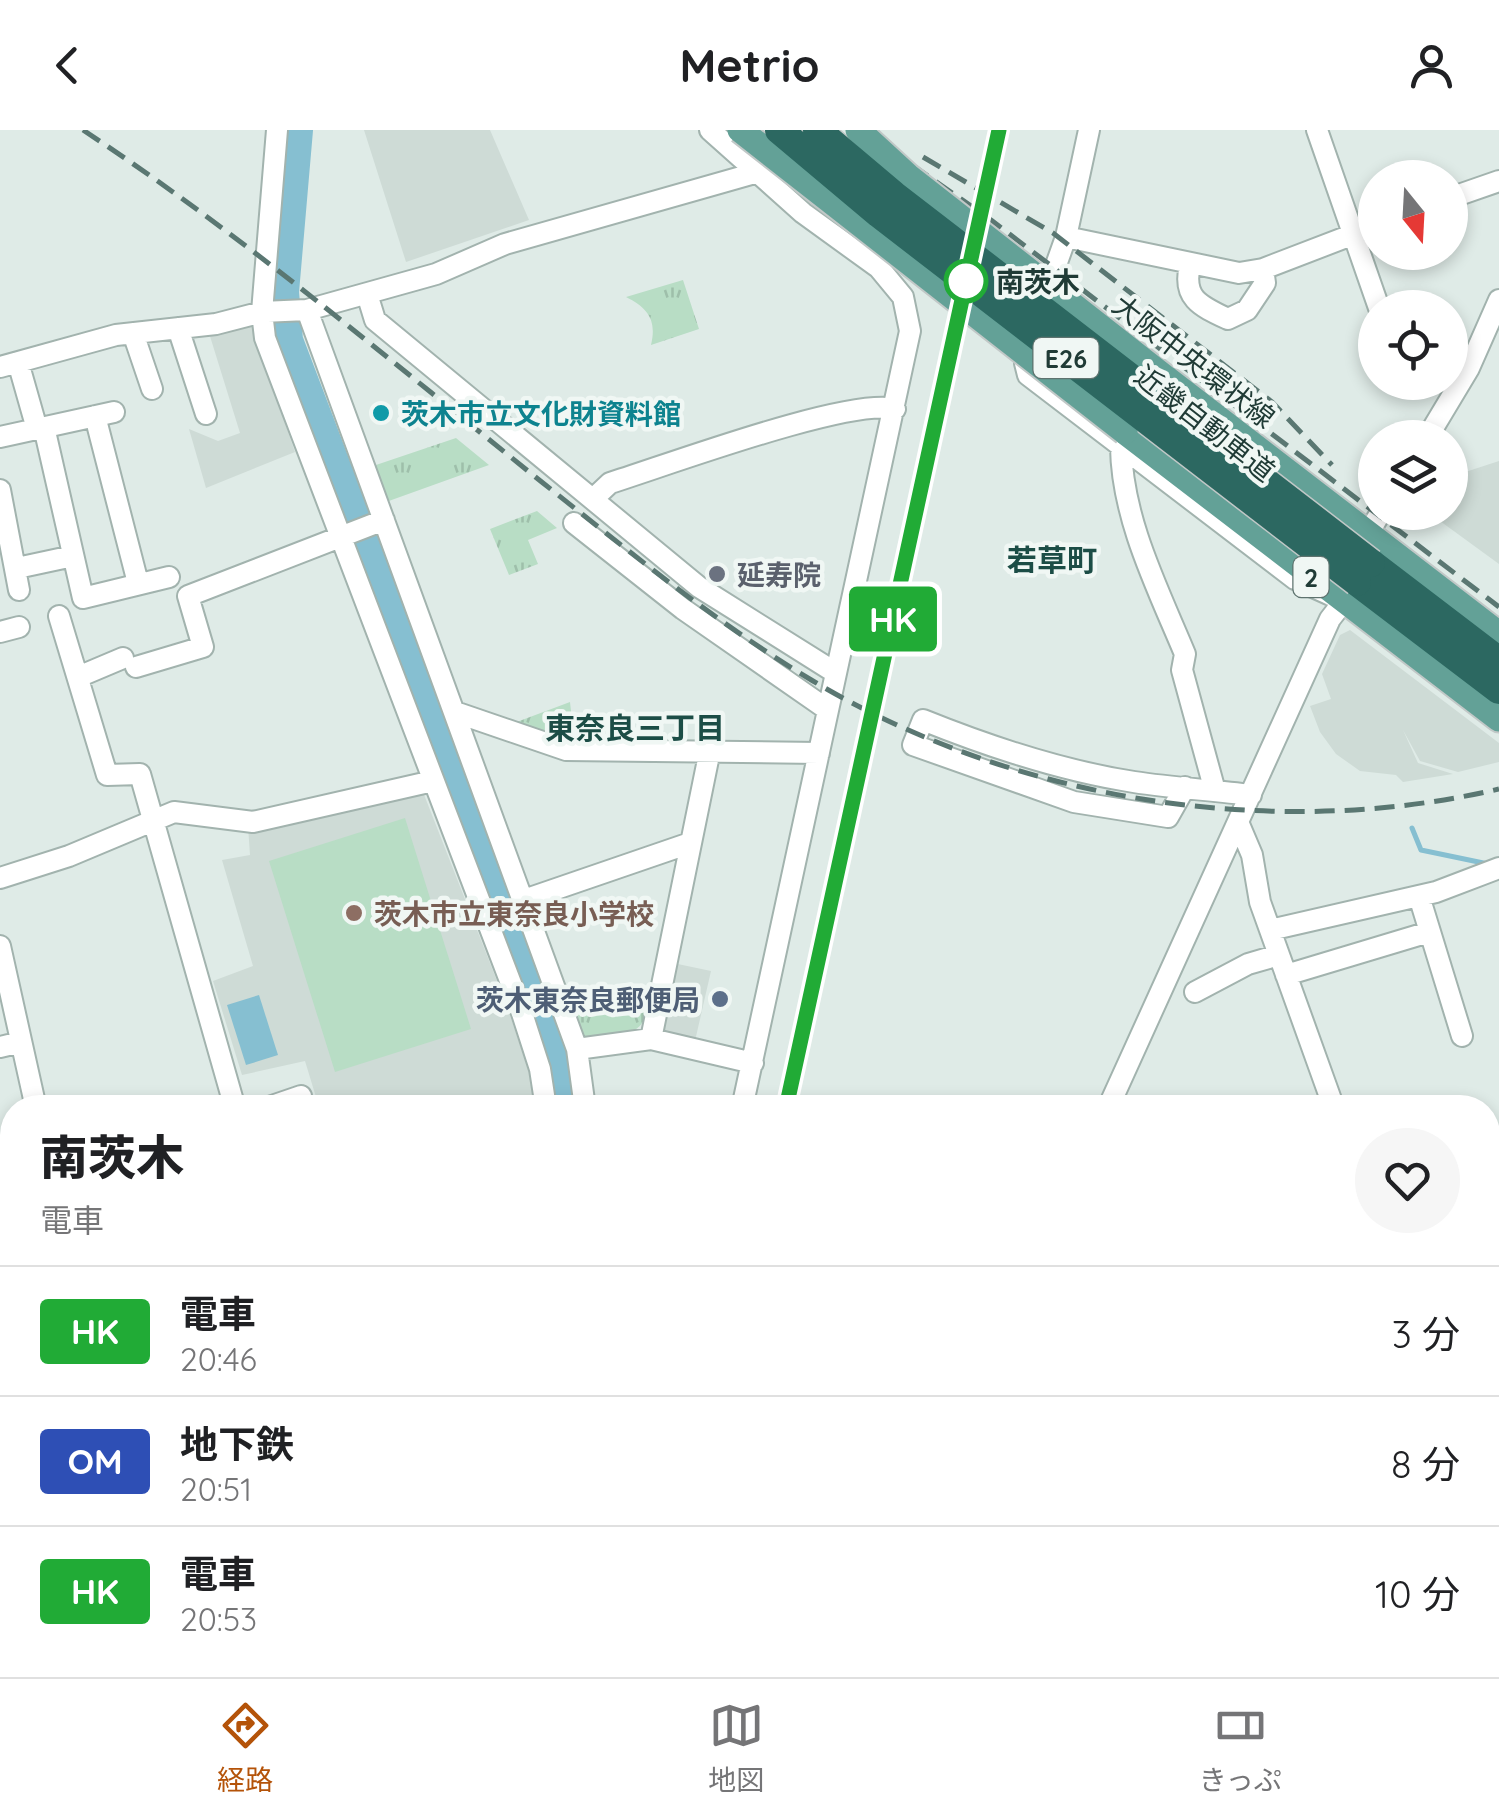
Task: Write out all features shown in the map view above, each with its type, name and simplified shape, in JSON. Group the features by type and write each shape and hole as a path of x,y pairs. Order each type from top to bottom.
{"highway":[{"name":"近畿自動車道","path":"779,130 879,214 1499,690"},
{"name":"近畿自動車道","path":"818,130 894,195 1499,661"}],"main road":[{"name":"2","path":"740,130 1123,439 1499,719"},
{"name":"大阪中央環状線","path":"858,130 908,176 1499,634"}],"street":[{"path":"277,130 265,338 343,534 520,1007 544,1095"},
{"path":"710,130 826,230 879,268 904,297 910,331 745,1095"},
{"path":"826,230 884,149 884,130"},
{"path":"1088,130 1066,238 1025,370 1123,439 1121,474 1185,654 1182,670 1215,790"},
{"path":"1318,130 1358,213"},
{"path":"169,577 82,598 41,428 9,364 132,333 303,310 366,294 436,274 505,244 755,172"},
{"path":"1468,192 1499,182"},
{"path":"1066,238 1229,273 1263,269 1358,233"},
{"path":"1190,265 1186,286 1190,295 1228,319 1246,310 1265,283 1263,269"},
{"path":"1050,280 1358,507"},
{"path":"366,294 376,320 700,588 836,674"},
{"path":"1438,420 1469,368 1499,300"},
{"path":"303,310 378,522 455,712 577,1050 583,1095"},
{"path":"178,328 206,414"},
{"path":"132,333 152,389"},
{"path":"592,499 610,484 840,412 880,405 895,409"},
{"path":"0,437 104,414 138,583"},
{"path":"0,490 19,590"},
{"path":"78,677 203,647 188,596 378,522"},
{"path":"574,523 683,609 828,710"},
{"path":"1384,530 1416,572"},
{"path":"17,568 73,556"},
{"path":"683,609 700,588"},
{"path":"1114,1095 1330,619 1344,600"},
{"path":"59,616 107,775 140,774 231,1095"},
{"path":"455,712 566,750 818,752"},
{"path":"1184,787 1168,817 1074,802 914,745 924,720 1074,769 1251,796"},
{"path":"651,1039 710,750"},
{"path":"0,878 68,856 174,812 253,822 433,782"},
{"path":"1238,822 1252,855 1278,952 1329,1095"},
{"path":"521,900 690,843"},
{"path":"1176,958 1197,998 1248,964 1495,869"},
{"path":"1420,896 1462,1036"},
{"path":"1278,952 1430,932"},
{"path":"0,946 10,1044 31,1095"},
{"path":"577,1050 651,1039 753,1063"}],"shaded area":[{"path":"364,130 490,130 529,220 406,262"},
{"path":"240,321 252,327 295,452 206,488 189,429 218,441 240,433 209,333"},
{"path":"1499,461 1499,564 1452,530 1468,530 1468,471"},
{"path":"1350,630 1499,743 1499,762 1458,772 1420,761 1403,730 1418,763 1453,774 1403,782 1396,775 1360,771 1336,754 1320,732 1310,706 1331,699 1322,674 1340,635"},
{"name":"茨木市立東奈良小学校","path":"423,792 508,1009 529,1072 532,1095 315,1095 305,1061 242,1075 213,981 253,966 222,860 250,855 248,826"},
{"path":"673,963 711,971 695,1041 665,1034 659,1025"}],"green space":[{"path":"683,280 699,329 651,345 653,328 649,316 626,297"},
{"path":"456,438 489,465 386,502 373,466"},
{"path":"537,511 557,528 528,540 538,564 509,575 490,529"},
{"path":"570,702 574,740 559,740 514,723"},
{"path":"405,818 471,1029 335,1072 269,861"},
{"path":"650,995 639,1026 616,1037 581,1035 571,1006"}],"water":[{"path":"259,995 278,1055 246,1065 227,1005"}],"waterway":[{"path":"298,130 284,292 288,340 539,1001 558,1057 564,1095"},
{"path":"1412,828 1421,850 1493,865"}],"railway":[{"path":"83,130 259,256 708,611 813,681 891,722 972,756 1058,781 1146,800 1234,809 1324,811 1412,804 1499,789"},
{"path":"862,130 991,220 1499,607"},
{"path":"789,1095 999,130"},
{"path":"923,157 1053,233 1272,402 1332,465"}],"train":[{"name":"HK","path":"789,1095 999,130"}],"place":[{"name":"南茨木","path":"966,281"},
{"name":"茨木市立文化財資料館","path":"381,413"},
{"name":"延寿院","path":"717,574"},
{"name":"茨木市立東奈良小学校","path":"354,913"},
{"name":"茨木東奈良郵便局","path":"720,999"}],"district":[{"name":"若草町","path":"1052,560"},
{"name":"東奈良三丁目","path":"635,728"}]}
